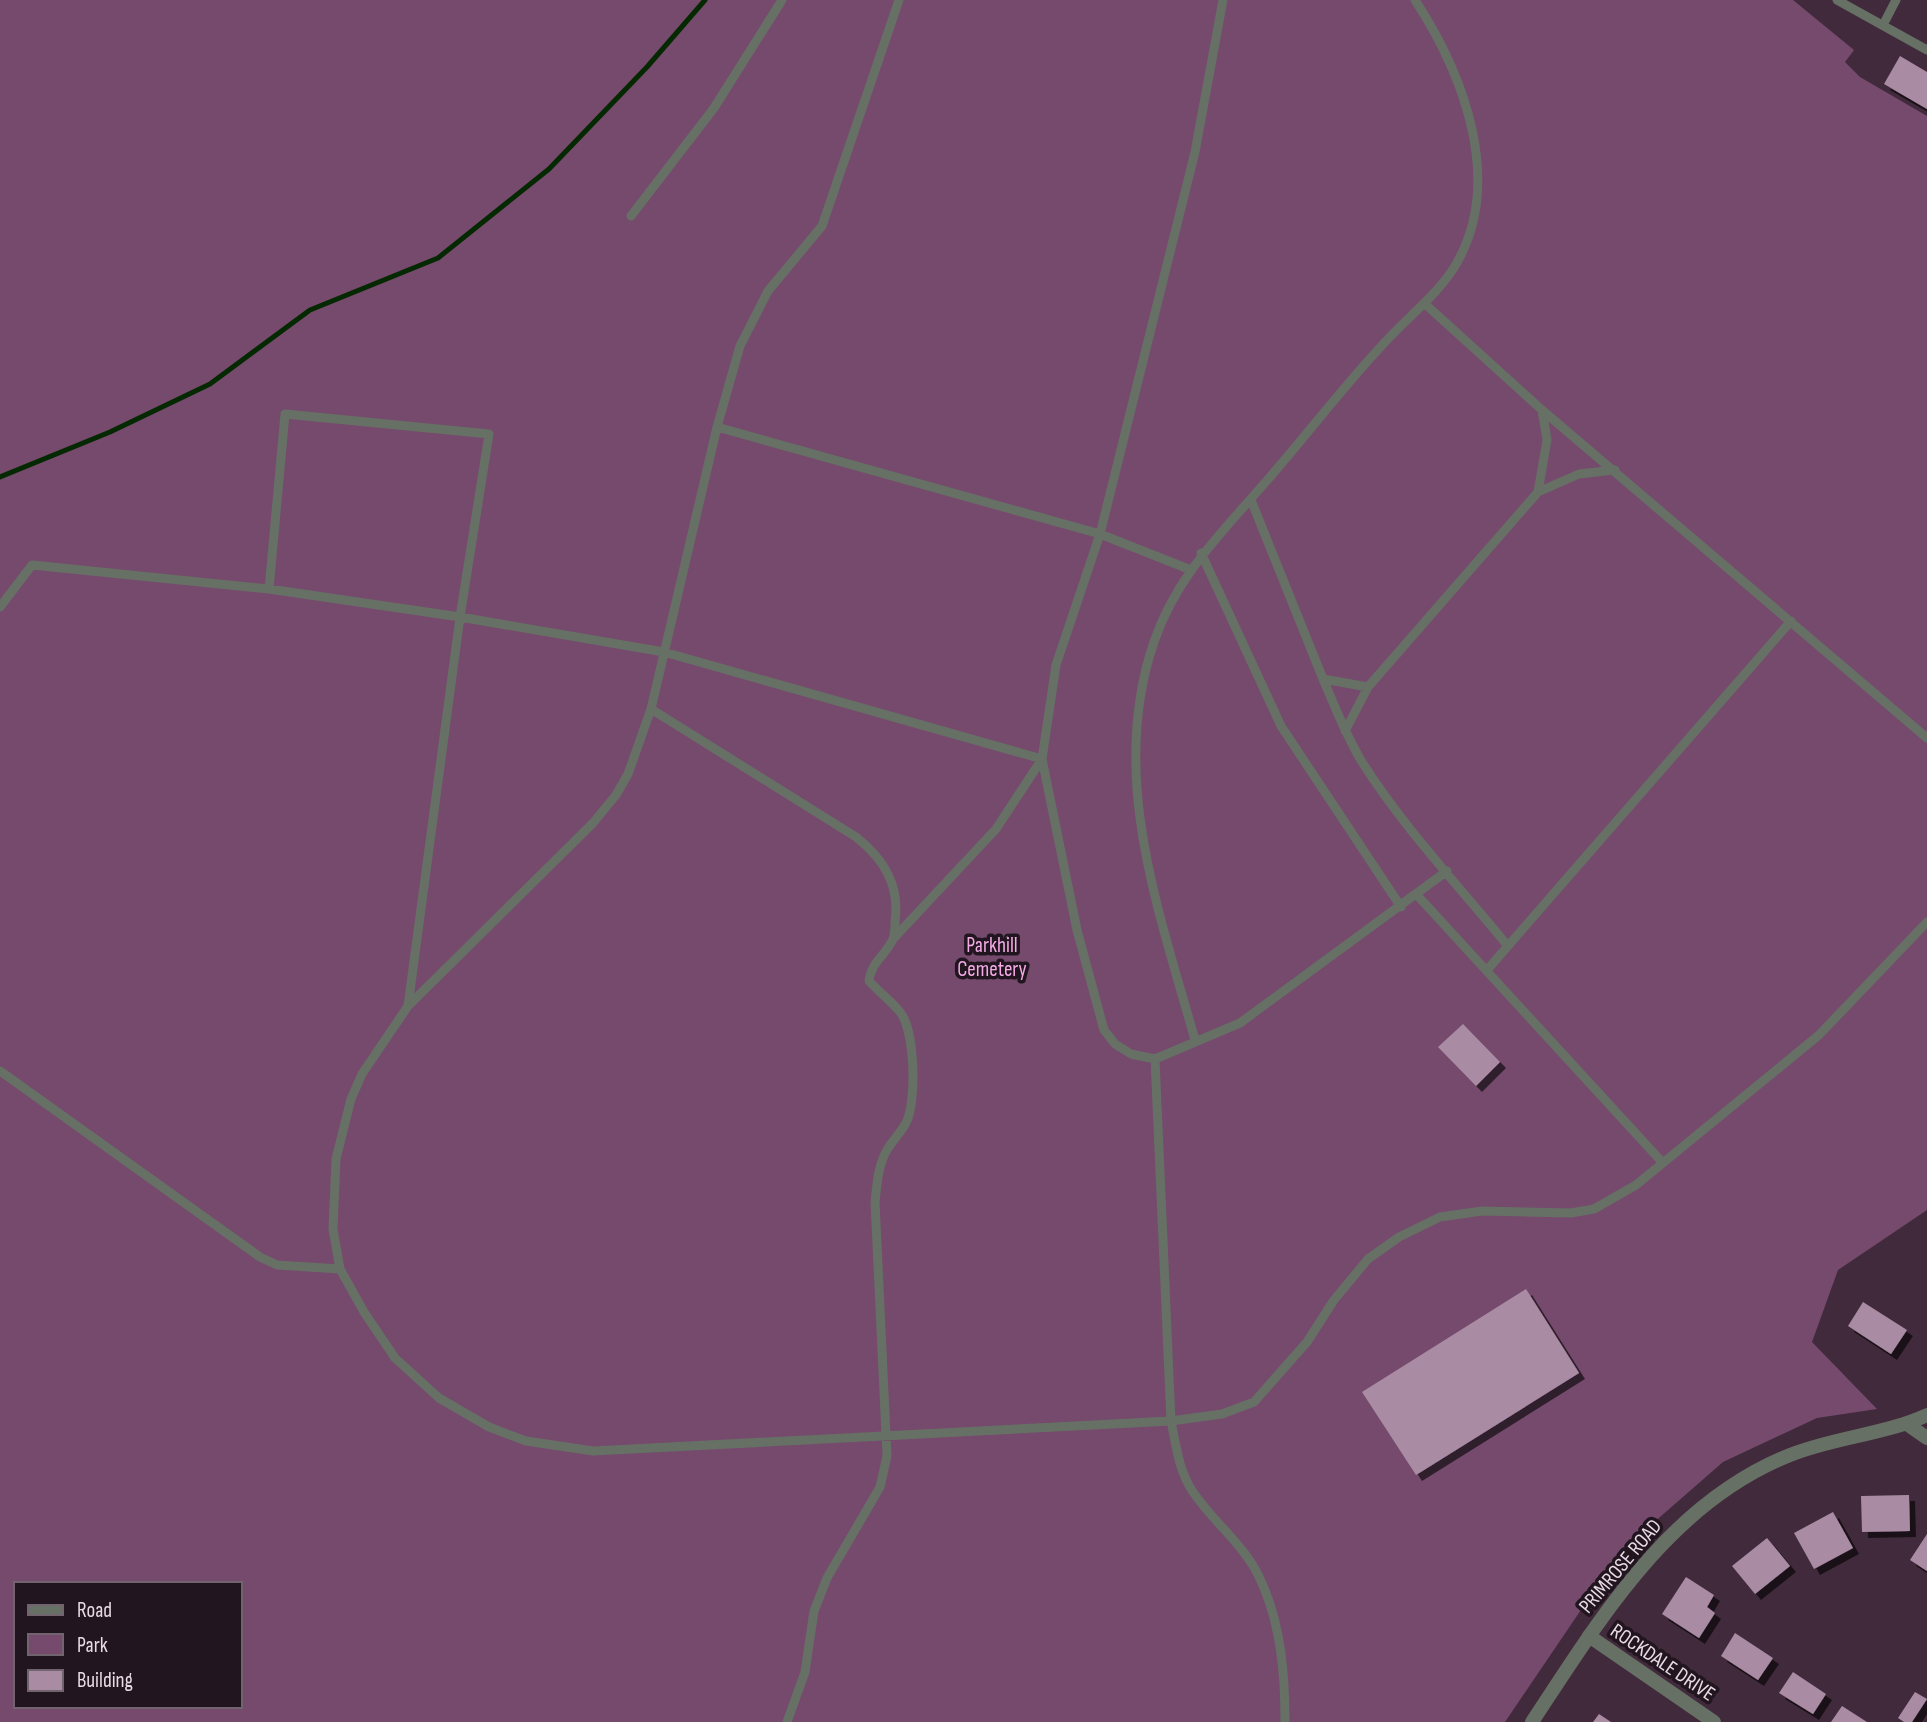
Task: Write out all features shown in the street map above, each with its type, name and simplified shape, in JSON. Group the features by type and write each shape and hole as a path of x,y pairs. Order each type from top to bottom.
{"street":[{"name":"PRIMROSE ROAD","path":"1532,1722 1589,1636 1658,1547 1702,1508 1745,1477 1789,1455 1839,1438 1907,1424 1927,1415"},
{"path":"1907,1424 1927,1438"},
{"name":"ROCKDALE DRIVE","path":"1589,1636 1714,1722"}],"lane":[{"path":"631,216 714,108 782,0"},
{"path":"900,0 822,226 768,291 740,346 717,427 651,709 628,774 617,795 408,1006 362,1074 343,1122 334,1186 333,1229 340,1269 364,1312 395,1358 439,1398 489,1427 526,1441 593,1451 1171,1421 1222,1414 1254,1402 1307,1342 1334,1300 1368,1259 1399,1237 1440,1217 1482,1211 1571,1213 1594,1209 1636,1185 1819,1035 1927,922"},
{"path":"1223,0 1195,152 1100,534 1056,665 1042,759 1077,930 1104,1030 1115,1044 1131,1054 1155,1059 1240,1023 1447,871"},
{"path":"1195,1040 1158,910 1136,804 1133,755 1144,676 1166,611 1201,553 1251,500 1385,341 1424,303 1453,268 1468,242 1476,215 1479,169 1468,121 1447,58 1415,0"},
{"path":"1837,0 1927,50"},
{"path":"1883,25 1896,0"},
{"path":"1424,303 1542,410 1927,738"},
{"path":"1538,492 1548,440 1542,410"},
{"path":"269,589 285,414 489,434 460,617 408,1006"},
{"path":"717,427 1100,534 1191,570"},
{"path":"1345,731 1368,687 1538,492 1579,474 1615,470"},
{"path":"1251,500 1345,731 1363,763 1507,945"},
{"path":"1201,553 1281,726 1401,907"},
{"path":"0,607 32,565 269,589 460,617 664,652 1042,759"},
{"path":"1487,970 1791,621"},
{"path":"1323,679 1368,687"},
{"path":"651,709 872,850 887,868 898,903 894,938"},
{"path":"787,1722 805,1672 814,1611 828,1578 880,1487 887,1456 875,1202 878,1172 886,1152 906,1123 912,1107 911,1060 909,1031 901,1013 869,981 870,970 894,938 996,829 1042,759"},
{"path":"1416,895 1662,1162"},
{"path":"1155,1059 1171,1421 1178,1458 1192,1490 1241,1547 1261,1580 1276,1622 1285,1683 1285,1722"},
{"path":"0,1071 260,1257 277,1265 340,1269"}],"green space":[{"name":"Parkhill Cemetery","path":"0,0 1793,0 1854,50 1845,62 1860,77 1927,116 1927,1210 1838,1270 1812,1342 1877,1409 1817,1418 1723,1462 1644,1531 1587,1601 1505,1722 0,1722"}],"building":[{"path":"1900,56 1927,72 1927,109 1884,84"},
{"path":"1463,1024 1500,1062 1476,1086 1438,1047"},
{"path":"1526,1289 1579,1373 1416,1475 1362,1392"},
{"path":"1863,1302 1907,1330 1891,1354 1848,1326"},
{"path":"1909,1495 1910,1531 1862,1532 1861,1496"},
{"path":"1833,1512 1853,1548 1814,1569 1794,1533"},
{"path":"1927,1534 1927,1571 1910,1560"},
{"path":"1767,1538 1790,1566 1755,1594 1732,1566"},
{"path":"1686,1577 1714,1595 1707,1607 1715,1613 1699,1638 1662,1614"},
{"path":"1735,1633 1773,1658 1758,1680 1721,1656"},
{"path":"1793,1672 1826,1694 1813,1714 1779,1693"},
{"path":"1915,1692 1927,1699 1912,1722 1904,1722 1898,1718"},
{"path":"1842,1706 1867,1722 1831,1722"},
{"path":"1599,1714 1611,1722 1593,1722"}],"waterway":[{"path":"0,477 110,432 210,384 310,310 438,258 549,169 647,67 705,0"}]}
